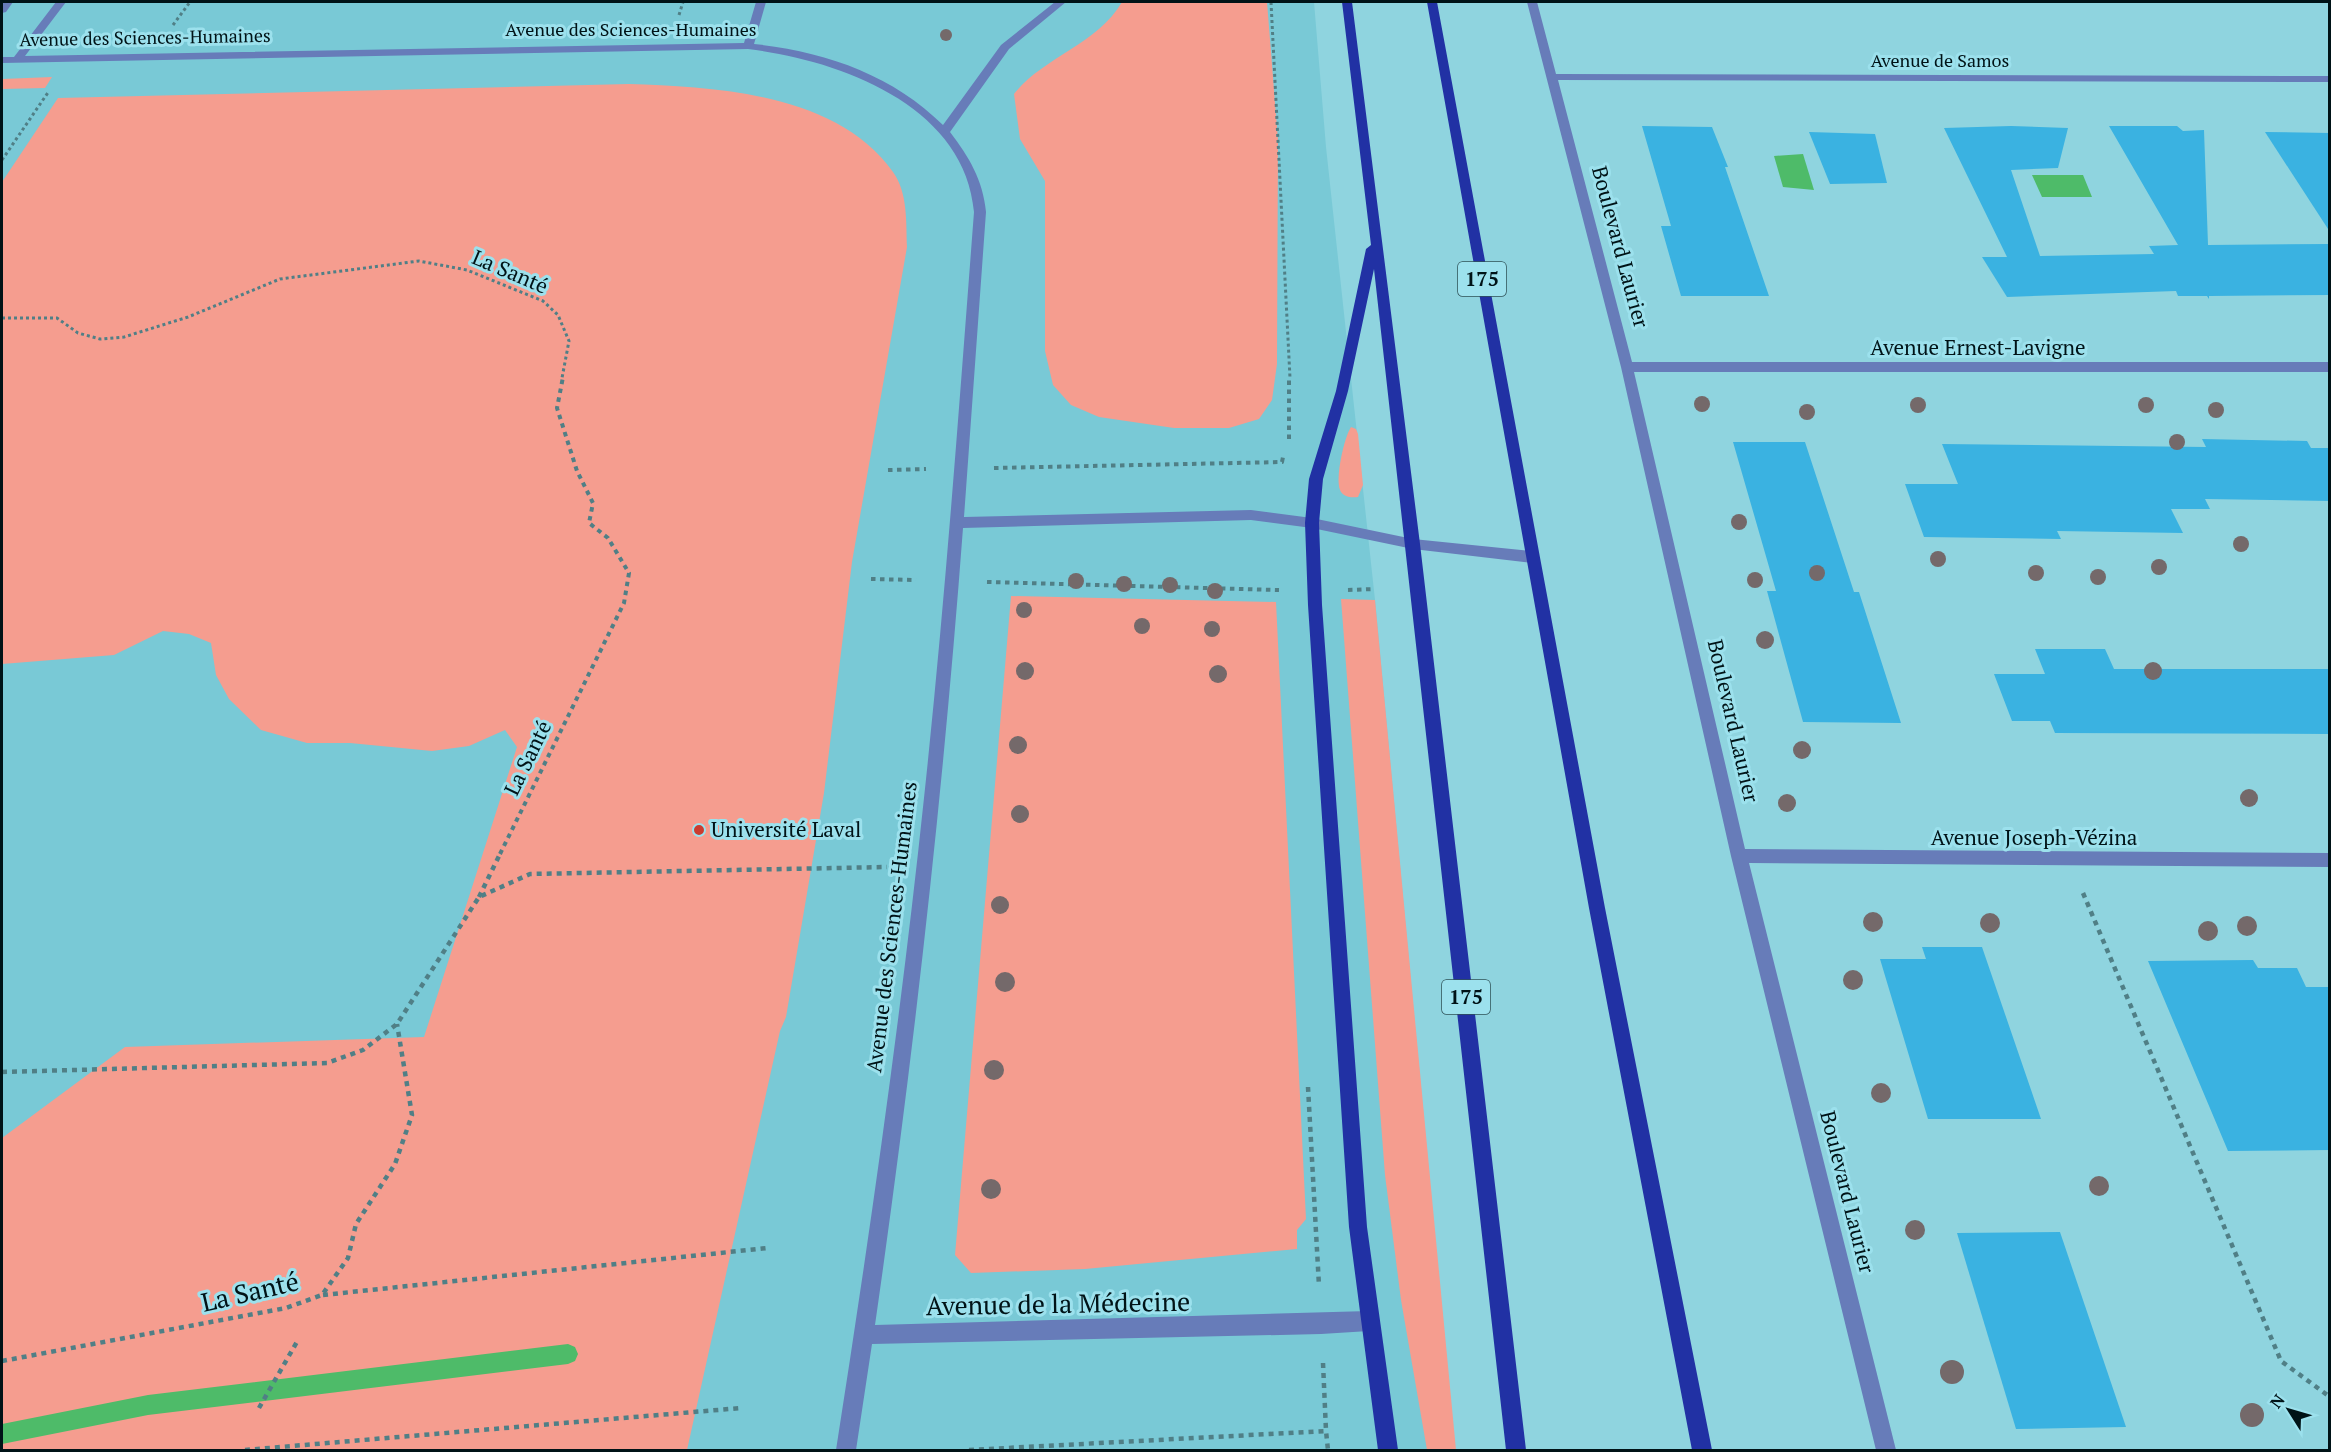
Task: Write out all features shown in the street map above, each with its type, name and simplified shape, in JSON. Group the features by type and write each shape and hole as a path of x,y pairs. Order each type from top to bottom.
{"main road":[{"name":"175","path":"1347,2 1413,544 1516,1450"},
{"name":"175","path":"1431,2 1667,1279 1702,1450"},
{"path":"1375,233 1363,302 1342,391 1316,479 1312,523 1315,605 1358,1227 1388,1450"}],"street":[{"path":"2,10 8,2"},
{"path":"17,60 61,2"},
{"path":"748,45 761,2"},
{"path":"945,131 1005,47 1061,2"},
{"name":"Boulevard Laurier","path":"1532,2 1627,368 1739,856 1886,1450"},
{"name":"Avenue des Sciences-Humaines","path":"2,60 748,45 798,53 837,65 908,100 945,131 966,162 977,186 980,212 952,582 923,866 892,1131 864,1335"},
{"name":"Avenue de Samos","path":"1551,77 2330,79"},
{"name":"Avenue Ernest-Lavigne","path":"1627,368 2330,367"},
{"path":"956,523 1251,515 1312,523 1413,544 1532,556"},
{"name":"Avenue Joseph-Vézina","path":"1739,856 2330,860"},
{"name":"Avenue de la Médecine","path":"864,1335 1369,1321"},
{"path":"846,1450 864,1335"}],"path":[{"path":"171,28 190,2"},
{"path":"679,15 683,2"},
{"path":"1271,2 1290,388 1290,438 1287,446"},
{"path":"2,160 54,83"},
{"name":"La Santé","path":"2,318 57,318 78,333 100,339 124,337 188,317 280,279 419,261 467,270 543,302 558,315 569,341 557,408 577,471 593,503 589,523 608,538 629,573 624,603 578,692 480,897"},
{"path":"888,470 1282,462 1285,454"},
{"path":"871,579 1283,590"},
{"path":"1340,590 1374,590"},
{"path":"2068,859 2281,1361 2330,1397"},
{"path":"2,1072 327,1063 363,1050 397,1024 480,897 530,874 923,866"},
{"name":"La Santé","path":"2,1361 286,1308 322,1295 348,1258 356,1224 395,1164 412,1115 397,1024"},
{"path":"322,1295 767,1248"},
{"path":"259,1408 298,1340"},
{"path":"245,1450 741,1408"},
{"path":"969,1450 1326,1431 1329,1450"}],"shaded area":[{"name":"Université Laval","path":"2,2 1314,2 1326,147 1375,600 1455,1450 2,1450"},
{"path":"1122,2 1267,2 1278,140 1277,364 1272,400 1259,419 1229,428 1174,428 1099,417 1071,405 1053,385 1045,351 1045,181 1020,139 1014,94 1040,70 1099,29"},
{"path":"52,77 45,88 2,89 2,79"},
{"path":"629,84 736,92 808,110 840,125 869,146 893,172 904,198 906,218 907,247 852,562 824,793 786,1017 780,1031 687,1450 2,1450 2,1138 125,1047 424,1037 517,747 505,730 469,746 432,751 350,743 307,743 261,730 229,699 216,675 211,643 189,634 163,631 114,655 2,664 2,182 58,98"},
{"path":"1803,154 1814,190 1783,187 1774,156"},
{"path":"2032,175 2083,175 2092,197 2042,197"},
{"path":"1351,427 1356,429 1358,434 1363,485 1358,497 1343,494 1339,484 1341,458"},
{"path":"1011,596 1276,602 1306,1219 1297,1230 1297,1249 1085,1269 971,1273 955,1255"},
{"path":"1341,599 1375,600 1456,1450 1427,1450 1401,1300 1385,1175"}],"building":[{"path":"1642,126 1712,127 1728,167 1725,167 1769,296 1681,296 1661,226 1671,226"},
{"path":"2011,126 2068,128 2058,168 2011,170 2040,256 2154,254 2149,246 2178,245 2109,126 2177,126 2183,131 2204,130 2208,245 2330,244 2330,295 2209,296 2209,299 2207,296 2178,296 2176,291 2007,297 1982,257 2007,257 1944,128"},
{"path":"1809,132 1875,134 1887,183 1830,184"},
{"path":"2265,132 2330,133 2330,232"},
{"path":"2202,439 2307,441 2311,448 2330,448 2330,501 2205,499 2210,509 2171,509 2183,533 2057,531 2061,539 1924,537 1905,484 1958,484 1942,444 2206,447"},
{"path":"1733,442 1805,442 1854,592 1859,592 1901,723 1803,722 1767,591 1776,591"},
{"path":"2035,649 2105,649 2114,669 2330,669 2330,734 2055,733 2050,721 2012,721 1994,674 2045,674"},
{"path":"1922,947 1982,947 2041,1119 1928,1119 1880,959 1926,959"},
{"path":"2253,960 2258,968 2297,968 2306,987 2330,987 2330,1150 2228,1151 2148,961"},
{"path":"2060,1232 2126,1427 2016,1429 1957,1233"}],"waterway":[{"path":"2,1434 148,1405 568,1354"}],"place":[{"name":"Université Laval","path":"699,830"}]}
